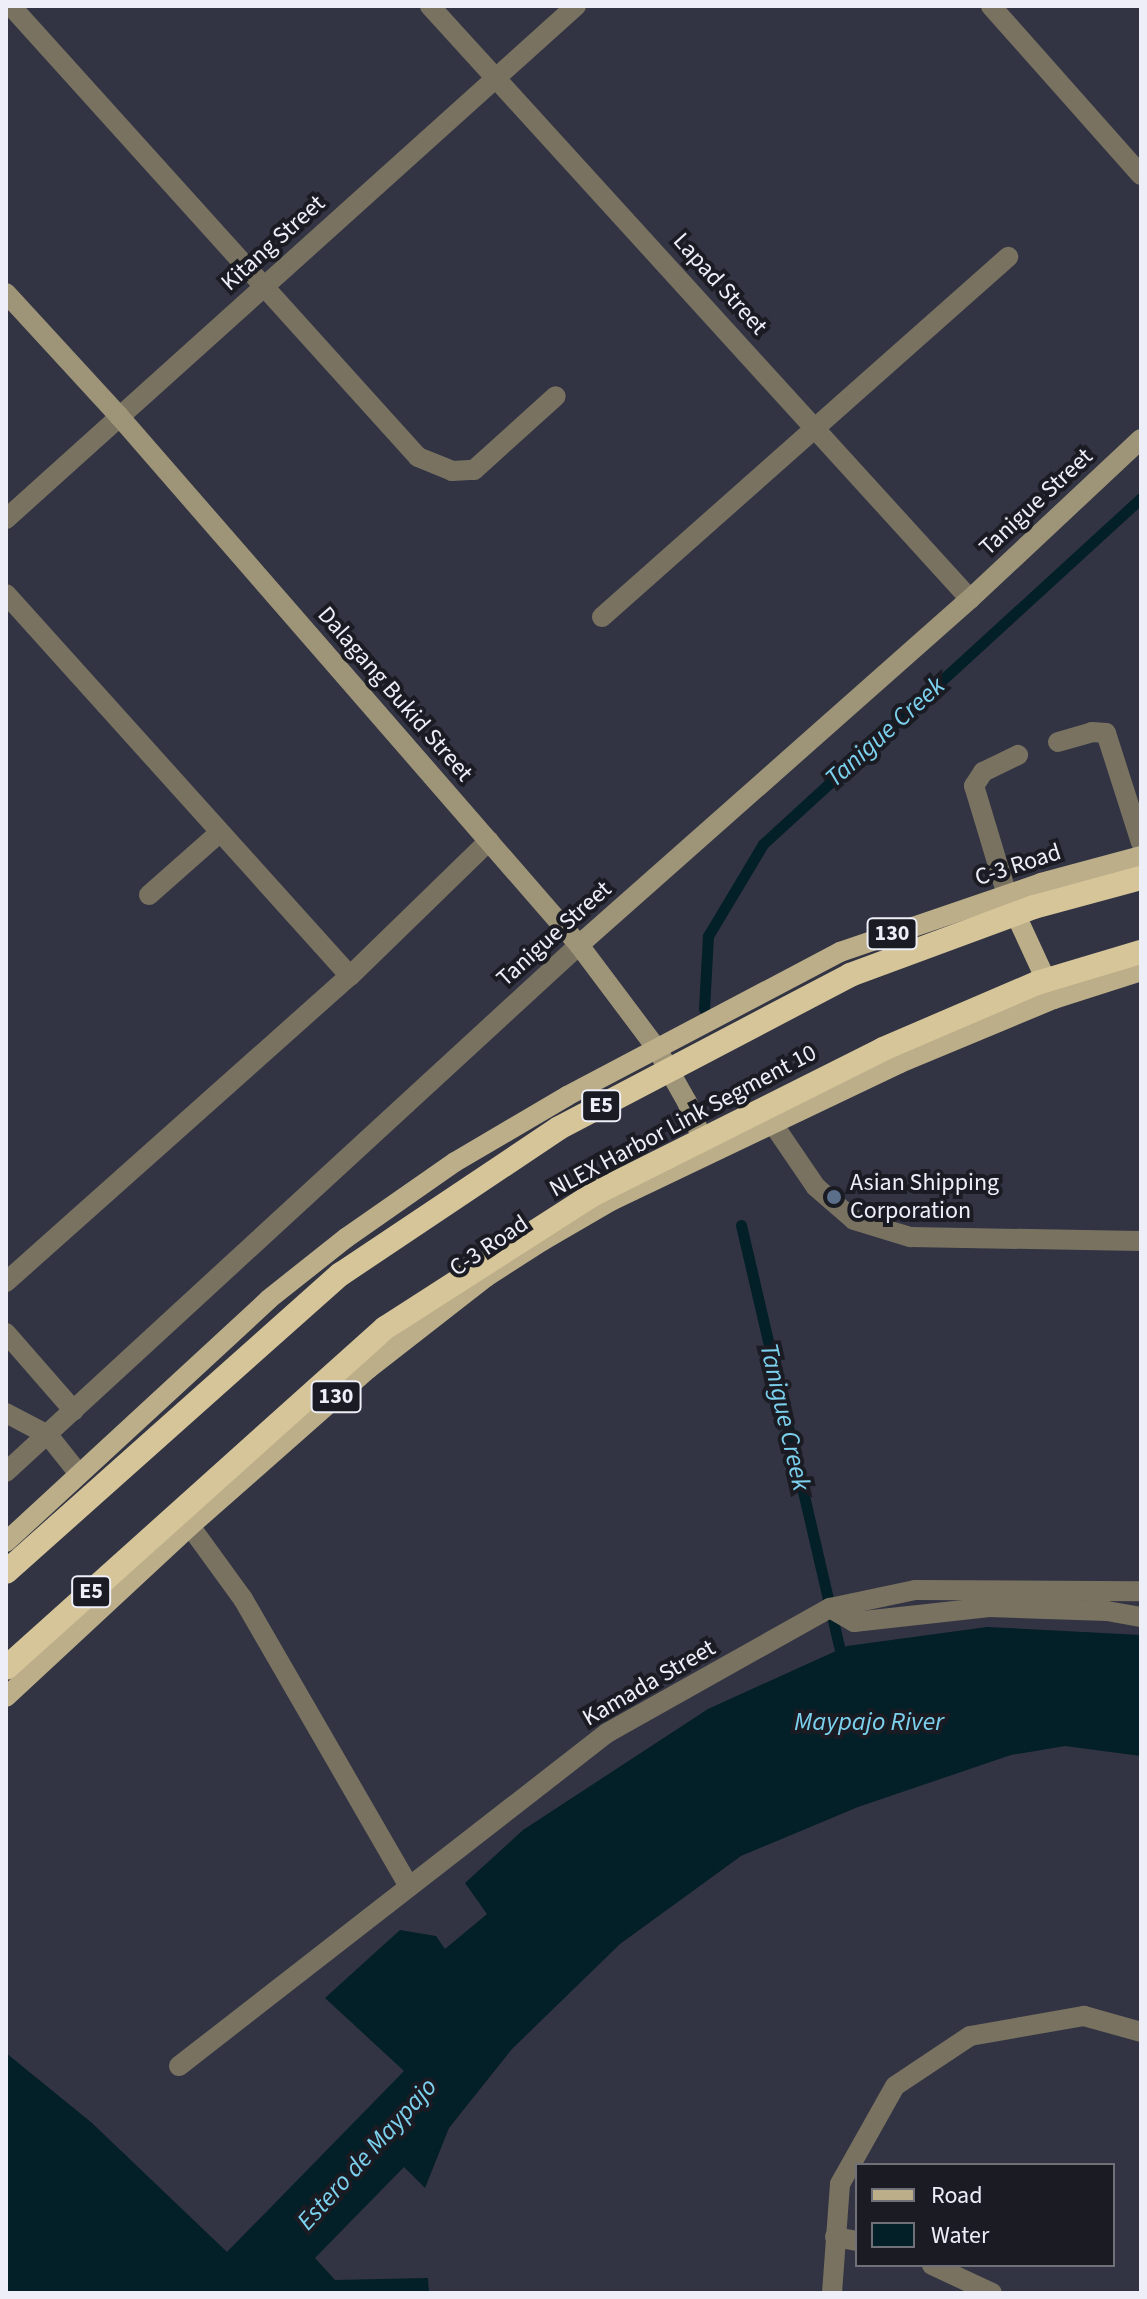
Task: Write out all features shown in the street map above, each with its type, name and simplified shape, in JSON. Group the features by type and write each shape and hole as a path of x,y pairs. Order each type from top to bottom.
{"highway":[{"name":"NLEX Harbor Link Segment 10","path":"6,1572 341,1274 559,1128 850,975 1034,907 1141,878"},
{"name":"NLEX Harbor Link Segment 10","path":"6,1668 385,1328 592,1195 883,1049 1037,983 1141,952"}],"main road":[{"name":"Dalagang Bukid Street","path":"6,293 119,416 579,945 657,1049 687,1102 708,1155"},
{"name":"Tanigue Street","path":"579,945 970,599 1141,439"},
{"name":"C-3 Road","path":"6,1542 269,1299 346,1238 455,1162 567,1096 840,952 1007,895 1141,856"},
{"path":"1007,895 1054,999"},
{"name":"C-3 Road","path":"6,1697 190,1526 368,1369 486,1277 611,1201 900,1063 1054,999 1141,971"}],"street":[{"path":"11,6 418,457 452,471 474,470 556,396"},
{"name":"Lapad Street","path":"430,6 970,599"},
{"name":"Kitang Street","path":"6,519 576,6"},
{"path":"991,6 1141,175"},
{"path":"602,617 1008,257"},
{"path":"6,594 350,976"},
{"path":"1058,742 1092,732 1106,733 1141,843"},
{"path":"1007,895 974,786 983,772 1018,755"},
{"path":"149,895 219,833"},
{"path":"6,1282 350,976 489,841"},
{"name":"Tanigue Street","path":"6,1472 579,945"},
{"path":"773,1124 816,1187 854,1220 910,1237 1140,1241"},
{"path":"6,1333 74,1411"},
{"path":"6,1413 48,1435 79,1474"},
{"path":"190,1526 243,1599 409,1886"},
{"name":"Kamada Street","path":"179,2066 607,1733 830,1608 915,1590 1141,1591"},
{"path":"830,1608 854,1622 989,1607 1107,1611 1141,1617"},
{"path":"832,2293 840,2184 895,2086 970,2036 1084,2016 1141,2032"},
{"path":"835,2237 855,2241"},
{"path":"936,2267 992,2293"}],"water":[{"name":"Maypajo River","path":"987,1627 1141,1635 1141,1756 1065,1746 1011,1755 858,1807 741,1856 620,1944 512,2049 449,2128 425,2188 404,2167 315,2258 335,2280 428,2278 429,2293 6,2293 6,2053 92,2123 227,2252 404,2071 325,1998 400,1930 436,1936 445,1949 487,1914 465,1883 523,1830 708,1709 847,1646"}],"waterway":[{"name":"Tanigue Creek","path":"704,1009 708,936 763,844 1141,498"},
{"name":"Tanigue Creek","path":"741,1225 843,1665"}],"place":[{"name":"Asian Shipping Corporation","path":"834,1197"}],"water label":[{"name":"Estero de Maypajo","path":"367,2154"}]}
